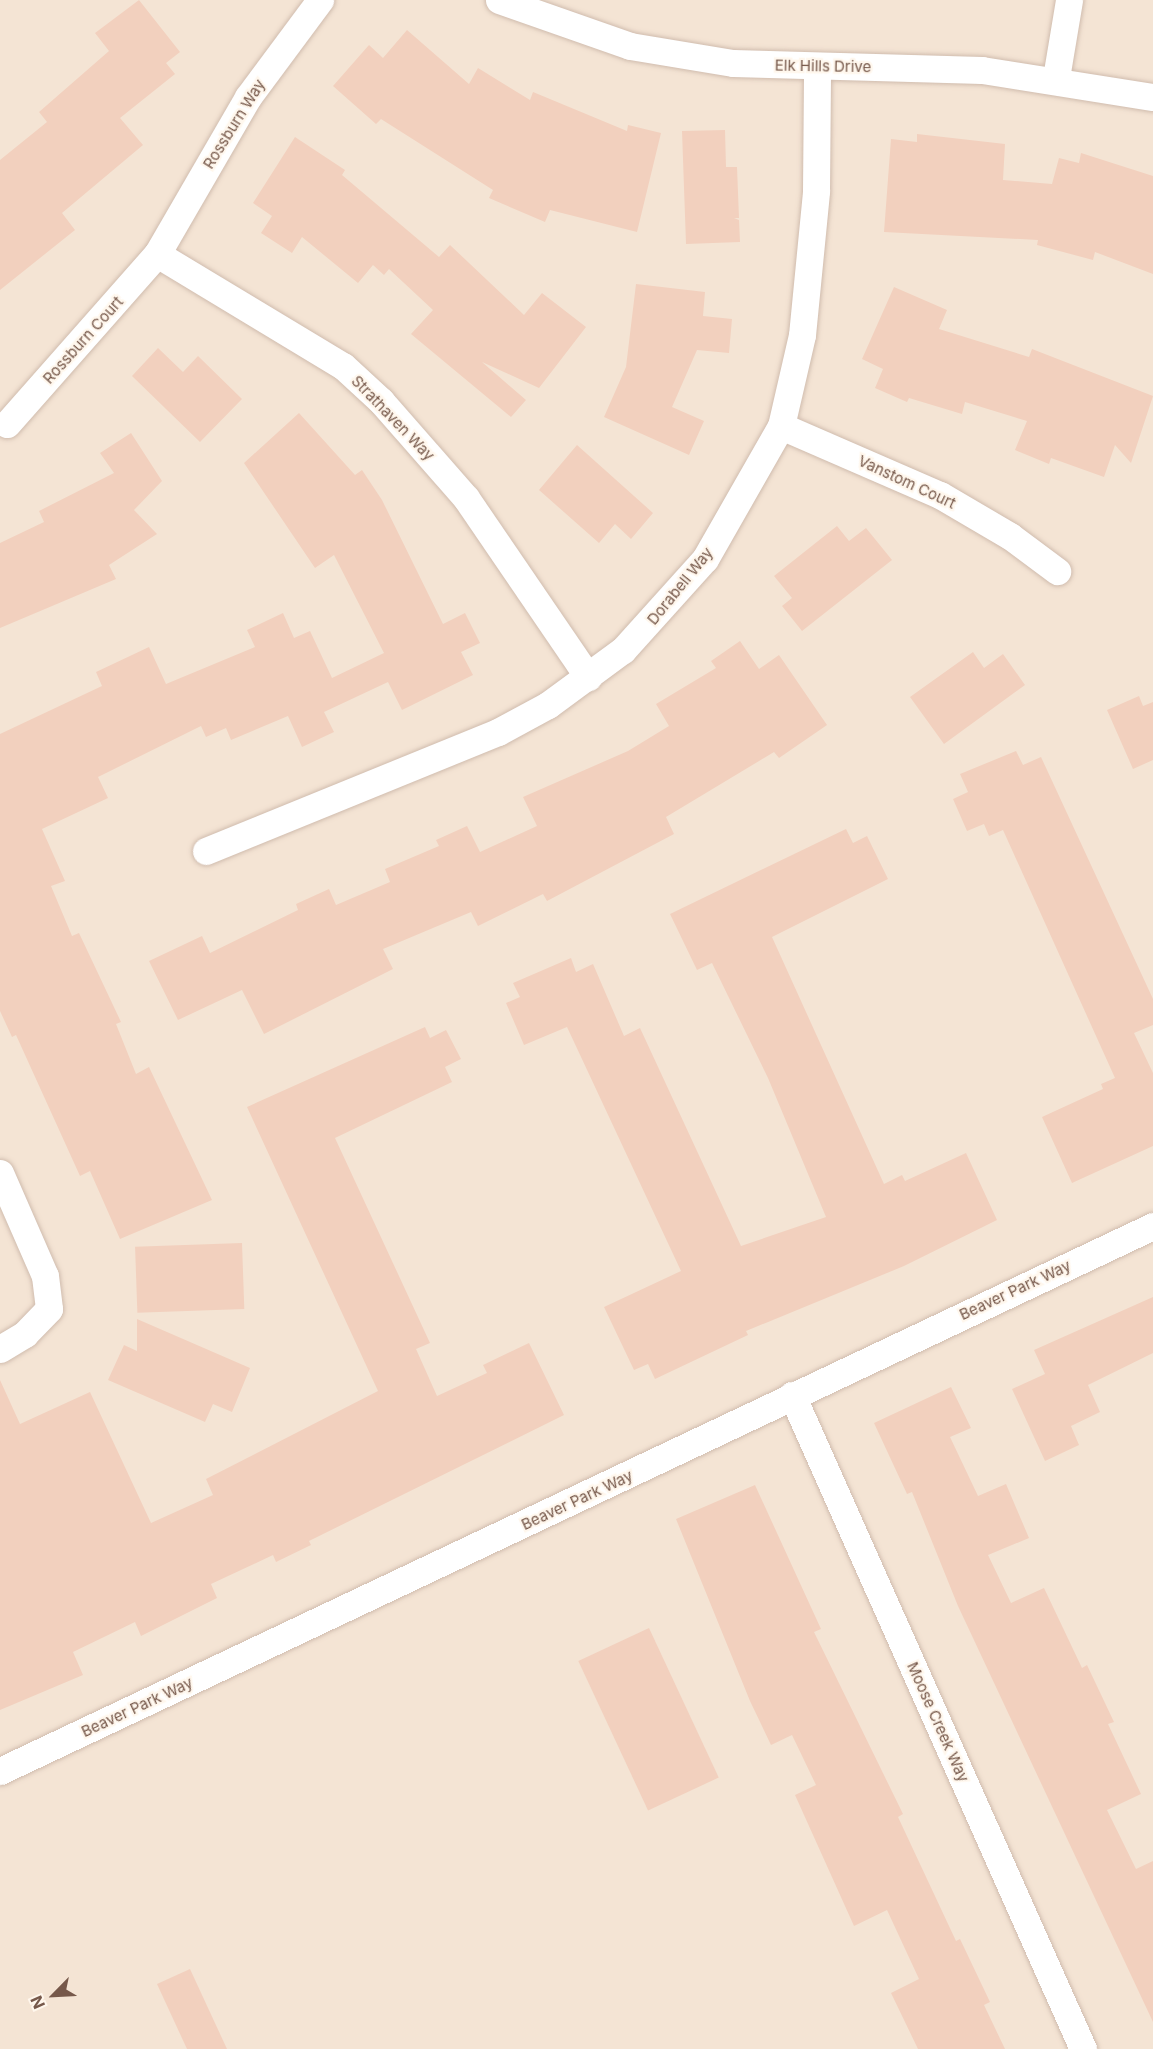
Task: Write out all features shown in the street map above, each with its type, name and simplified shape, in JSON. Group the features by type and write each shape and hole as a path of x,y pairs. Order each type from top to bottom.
{"street":[{"name":"Rossburn Way","path":"157,254 248,97 321,0"},
{"name":"Elk Hills Drive","path":"499,0 630,46 733,63 817,68 900,66 1056,78 1153,97"},
{"path":"1056,78 1070,0"},
{"name":"Dorabell Way","path":"206,851 498,732 588,677 657,617 705,559 781,426 803,323 816,191 817,68"},
{"name":"Rossburn Court","path":"7,423 157,254"},
{"name":"Strathaven Way","path":"157,254 343,366 381,401 466,498 588,677"},
{"name":"Vanstom Court","path":"781,426 940,495 1010,536 1057,571"},
{"path":"0,1173 45,1276 49,1309 25,1334 0,1349"},
{"name":"Beaver Park Way","path":"0,1771 1153,1226"},
{"name":"Moose Creek Way","path":"792,1395 1083,2049"}],"shaded area":[{"path":"0,0 1153,0 1153,2049 0,2049"}],"building":[{"path":"139,0 180,52 166,63 175,74 120,118 143,145 62,213 75,230 0,290 0,160 47,122 39,112 109,51 95,33"},
{"path":"407,30 469,84 478,68 530,100 533,92 627,131 628,125 661,133 637,232 550,210 545,222 489,198 493,190 381,119 376,124 333,86 369,45 383,58"},
{"path":"725,130 726,167 737,167 739,218 734,218 739,220 740,242 686,244 682,131"},
{"path":"917,134 1005,144 1003,180 1052,184 1059,158 1079,163 1081,153 1153,176 1153,274 1095,252 1093,260 1037,245 1038,240 884,232 891,139 917,142"},
{"path":"295,137 345,170 342,175 439,257 450,245 524,315 542,293 586,327 539,388 482,362 526,400 511,417 411,334 433,310 389,269 384,275 373,265 358,283 302,237 292,253 261,233 272,216 253,203"},
{"path":"636,284 705,292 703,316 732,319 729,353 697,350 672,407 704,421 689,455 604,417 626,367"},
{"path":"894,287 947,310 939,329 1029,357 1032,349 1153,396 1131,463 1115,445 1104,477 1051,458 1049,464 1015,450 1027,421 965,402 962,414 909,398 907,402 875,388 883,369 862,359"},
{"path":"158,348 183,372 198,356 242,399 200,442 132,376"},
{"path":"299,413 355,475 362,470 382,500 443,624 465,613 480,643 461,652 473,675 402,710 388,682 324,712 334,732 302,747 288,716 231,740 226,728 206,737 201,726 98,777 108,798 42,829 65,881 51,886 72,936 79,933 121,1022 116,1024 136,1074 149,1067 212,1200 120,1239 90,1171 80,1176 16,1035 12,1037 0,1011 0,734 102,686 96,672 149,647 166,684 255,647 247,630 283,613 294,638 310,631 332,678 384,653 334,555 315,568 244,463"},
{"path":"131,433 162,481 134,510 157,534 109,565 116,579 0,628 0,543 44,522 39,511 114,473 100,453"},
{"path":"577,445 653,513 631,539 615,524 599,543 539,490"},
{"path":"837,526 849,541 866,528 892,560 802,631 782,606 792,598 774,576"},
{"path":"740,641 759,669 779,655 827,725 779,758 774,752 666,817 674,834 547,901 543,894 478,926 471,912 383,949 393,969 264,1034 242,990 178,1020 149,961 202,936 210,953 298,910 296,904 329,889 336,905 390,882 385,869 439,846 436,840 467,826 480,852 537,826 523,797 628,751 669,726 656,704 716,668 711,661"},
{"path":"973,652 984,668 1003,654 1025,685 944,744 910,697"},
{"path":"1139,696 1143,706 1153,702 1153,760 1133,769 1107,710"},
{"path":"1016,751 1023,765 1041,757 1153,999 1153,1025 1134,1033 1153,1073 1153,1146 1072,1183 1042,1117 1103,1089 1101,1084 1115,1078 1003,830 989,836 984,824 967,831 953,799 968,792 960,774"},
{"path":"846,829 853,843 867,836 888,879 772,937 884,1184 902,1175 905,1181 966,1153 997,1220 904,1266 746,1331 748,1335 655,1379 648,1364 634,1370 604,1307 681,1271 567,1027 524,1045 506,1003 520,997 513,983 571,958 576,972 593,964 624,1036 640,1028 741,1246 826,1217 768,1078 712,963 697,970 670,914"},
{"path":"425,1027 430,1038 446,1030 461,1059 445,1067 452,1082 335,1138 430,1343 416,1349 437,1396 487,1373 483,1365 529,1343 564,1415 309,1541 311,1545 276,1562 273,1555 211,1584 217,1598 141,1636 135,1622 73,1652 83,1675 0,1710 0,1380 20,1424 90,1392 151,1523 213,1495 206,1479 378,1391 247,1107"},
{"path":"242,1243 244,1309 137,1313 135,1247"},
{"path":"1153,1297 1153,1353 1088,1385 1100,1412 1071,1426 1079,1445 1045,1461 1012,1389 1045,1374 1034,1350"},
{"path":"137,1319 250,1368 232,1412 213,1404 205,1422 108,1380 124,1345 137,1351"},
{"path":"951,1387 971,1428 950,1437 978,1496 1006,1484 1029,1538 988,1555 1011,1603 1044,1588 1082,1668 1087,1665 1114,1722 1108,1724 1141,1794 1107,1810 1136,1869 1153,1861 1153,2022 958,1606 912,1492 907,1494 874,1423"},
{"path":"755,1485 821,1629 814,1632 903,1814 898,1817 956,1941 960,1939 990,2002 984,2005 1005,2049 918,2049 891,1993 919,1979 887,1910 854,1926 795,1795 816,1785 792,1735 771,1745 750,1701 676,1519"},
{"path":"649,1628 719,1778 648,1811 578,1661"},
{"path":"190,1969 227,2049 187,2049 157,1984"}]}
